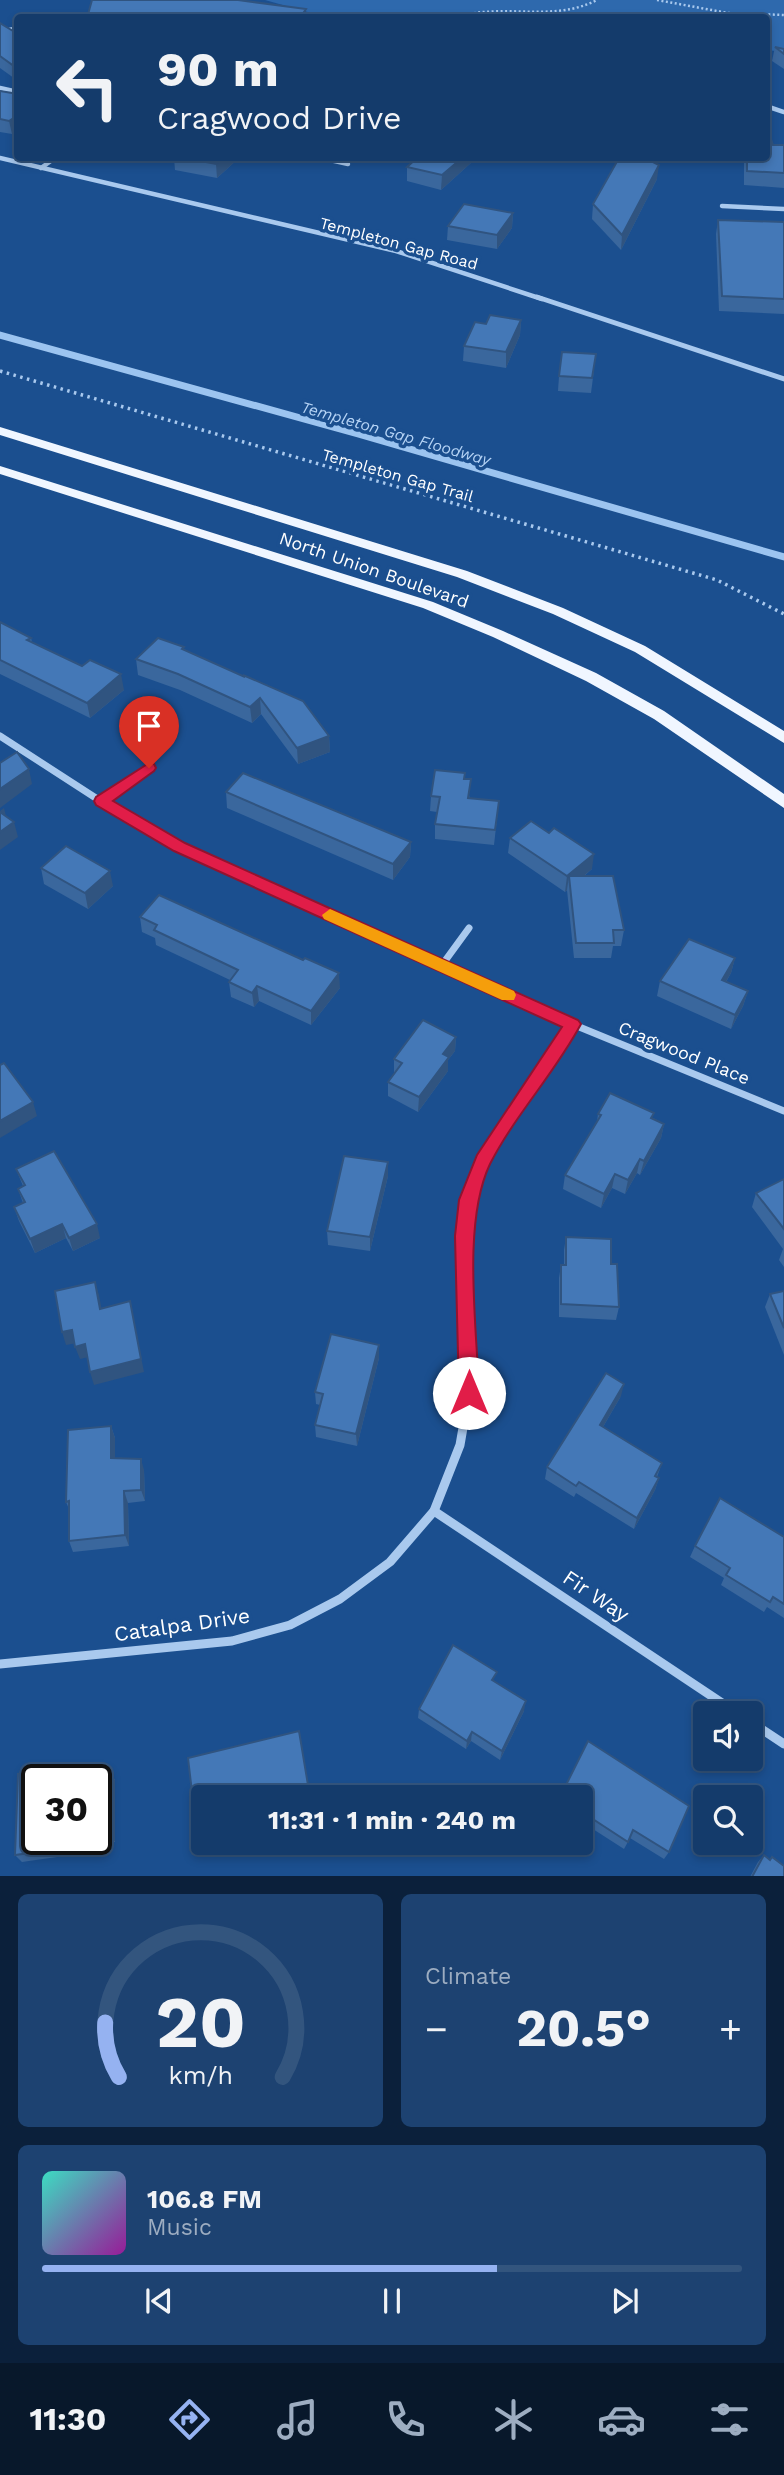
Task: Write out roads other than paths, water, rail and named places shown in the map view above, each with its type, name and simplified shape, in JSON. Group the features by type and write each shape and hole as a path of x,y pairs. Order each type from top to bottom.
{"main road":[{"name":"North Union Boulevard","path":"0,431 448,569 546,606 640,649 784,738"},
{"name":"North Union Boulevard","path":"0,470 428,605 486,629 591,677 659,715 784,802"}],"street":[{"name":"Templeton Gap Road","path":"0,158 396,251 784,379"},
{"path":"41,168 51,161"},
{"path":"334,161 348,164"},
{"path":"722,206 784,209"},
{"name":"Cragwood Place","path":"0,736 179,847 572,1024 784,1111"},
{"path":"102,801 149,768"},
{"path":"442,965 469,928"},
{"name":"Catalpa Drive","path":"0,1664 232,1641 290,1625 340,1599 390,1562 434,1511 460,1445 469,1393 464,1236 468,1200 483,1161 572,1024"},
{"name":"Fir Way","path":"434,1511 719,1701"},
{"path":"763,1730 784,1744"}],"waterway":[{"name":"Templeton Gap Floodway","path":"0,335 358,434 784,557"}]}
